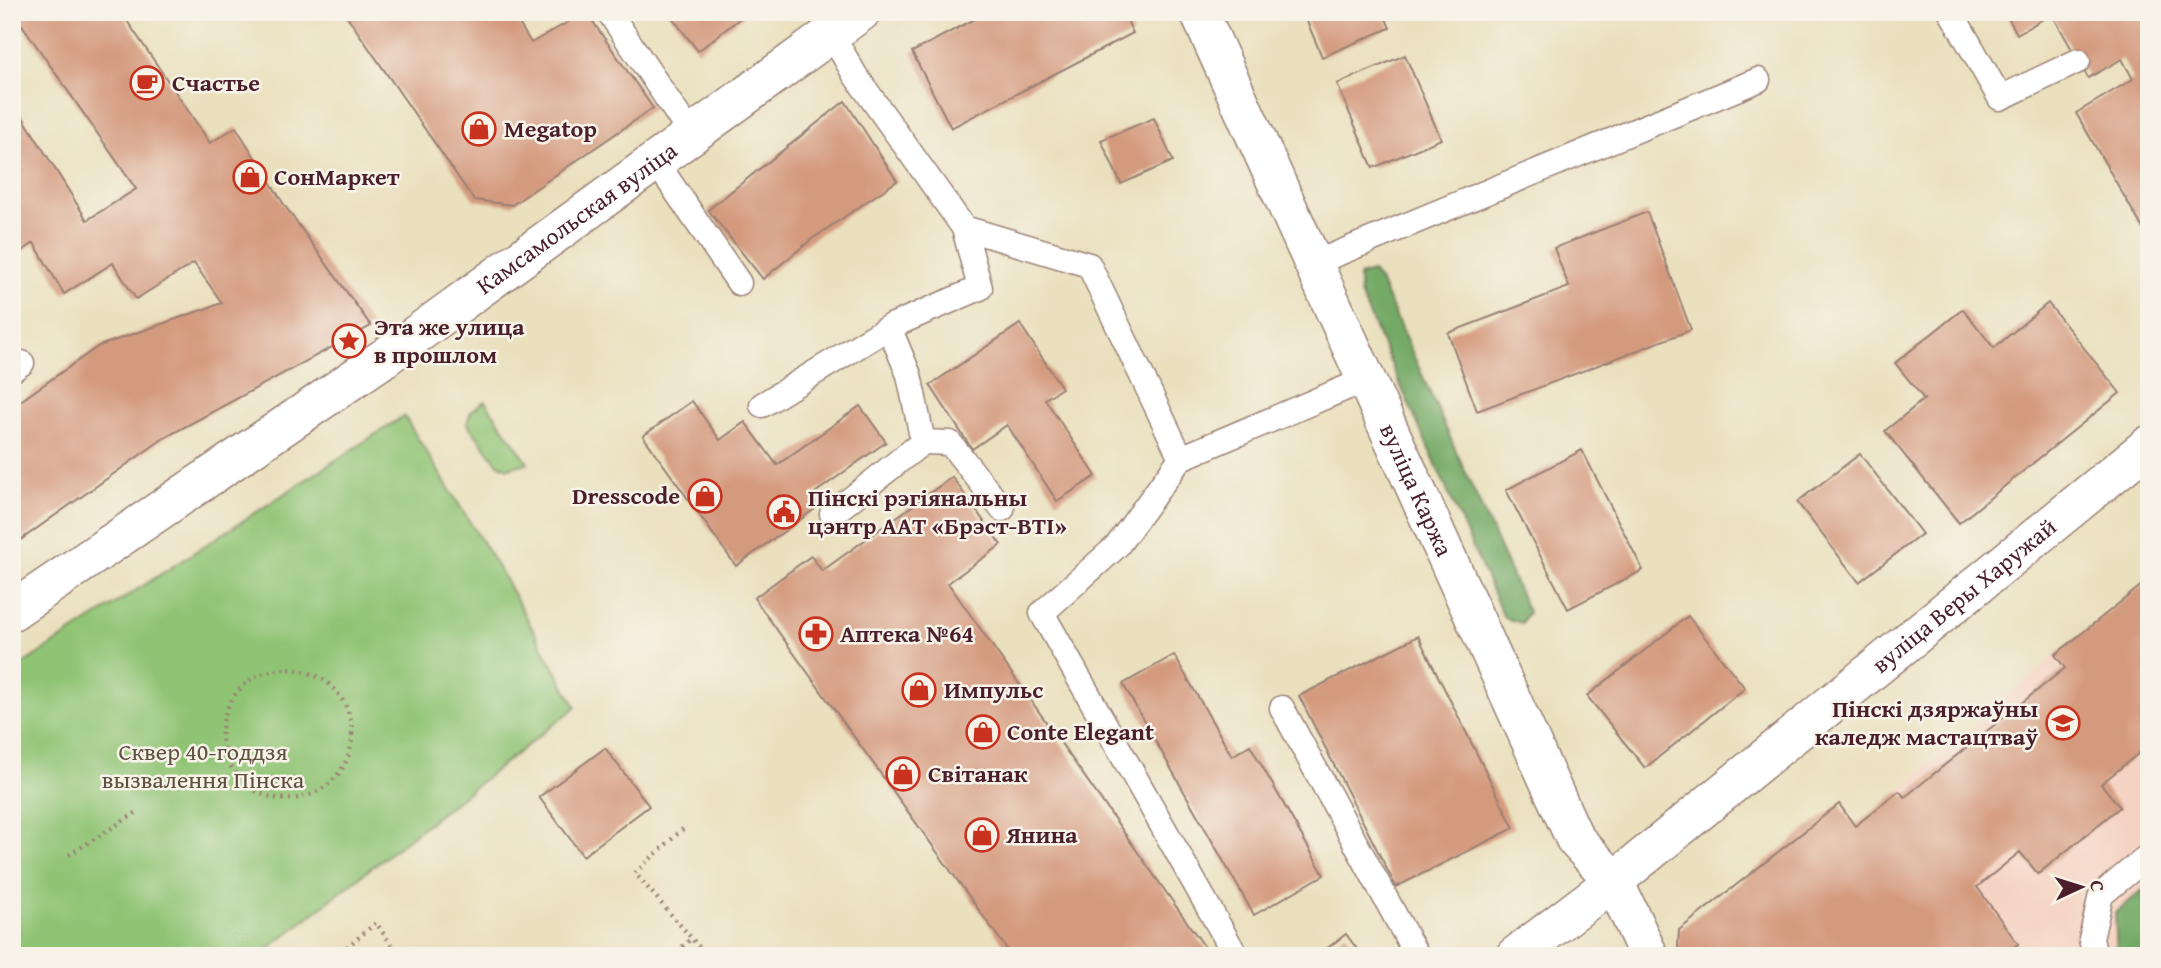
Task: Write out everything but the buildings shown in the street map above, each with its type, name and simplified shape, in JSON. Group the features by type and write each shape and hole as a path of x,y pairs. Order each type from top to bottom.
{"street":[{"name":"вуліца Каржа","path":"1199,12 1575,839 1614,881 1649,956"},
{"name":"Камсамольская вуліца","path":"12,611 384,358 846,23"},
{"name":"вуліца Веры Харужай","path":"1515,956 1614,881 2149,445"}],"lane":[{"path":"609,12 692,136"},
{"path":"1951,12 2000,98 2078,61"},
{"path":"762,405 889,327 980,288 964,228 855,75 846,23"},
{"path":"1315,263 1758,80"},
{"path":"656,162 739,283"},
{"path":"964,228 1088,265 1181,458"},
{"path":"889,327 909,375 923,442"},
{"path":"1236,956 1042,613 1117,546 1181,458 1367,379"},
{"path":"832,514 923,442 950,443 1002,509"},
{"path":"1282,708 1417,956"},
{"path":"2095,956 2091,939 2101,895 2149,855"}],"path":[{"path":"295,668 315,674 332,686 344,702 352,724 351,747 343,768 328,786 309,796 285,800 263,796 244,784 229,766 222,747 221,726 227,706 238,689 255,676 274,669 295,668"},
{"path":"69,855 137,812"},
{"path":"683,829 635,873 708,956"},
{"path":"336,956 376,923 399,956"},
{"path":"672,956 692,938"}],"shaded area":[{"name":"Пінскі дзяржаўны каледж мастацтваў","path":"2149,579 2149,956 2032,956 2018,944 1899,791 2055,655"}],"green space":[{"path":"1372,272 1381,283 1528,612 1522,623 1504,618 1360,294 1359,276"},
{"path":"485,401 528,463 508,468 498,464 467,423 471,411"},
{"name":"Сквер 40-годдзя вызвалення Пінска","path":"404,416 502,574 576,707 259,956 171,956 166,949 156,956 12,956 12,671"},
{"path":"2149,885 2149,956 2117,956 2115,913"}],"place":[{"name":"Счастье","path":"147,83"},
{"name":"Megatop","path":"479,129"},
{"name":"СонМаркет","path":"250,177"},
{"name":"Эта же улица в прошлом","path":"349,341"},
{"name":"Dresscode","path":"705,496"},
{"name":"Пінскі рэгіянальны цэнтр ААТ «Брэст-ВТІ»","path":"784,512"},
{"name":"Аптека №64","path":"816,634"},
{"name":"Импульс","path":"919,690"},
{"name":"Пінскі дзяржаўны каледж мастацтваў","path":"2063,723"},
{"name":"Conte Elegant","path":"983,732"},
{"name":"Світанак","path":"903,774"},
{"name":"Янина","path":"982,835"}]}
